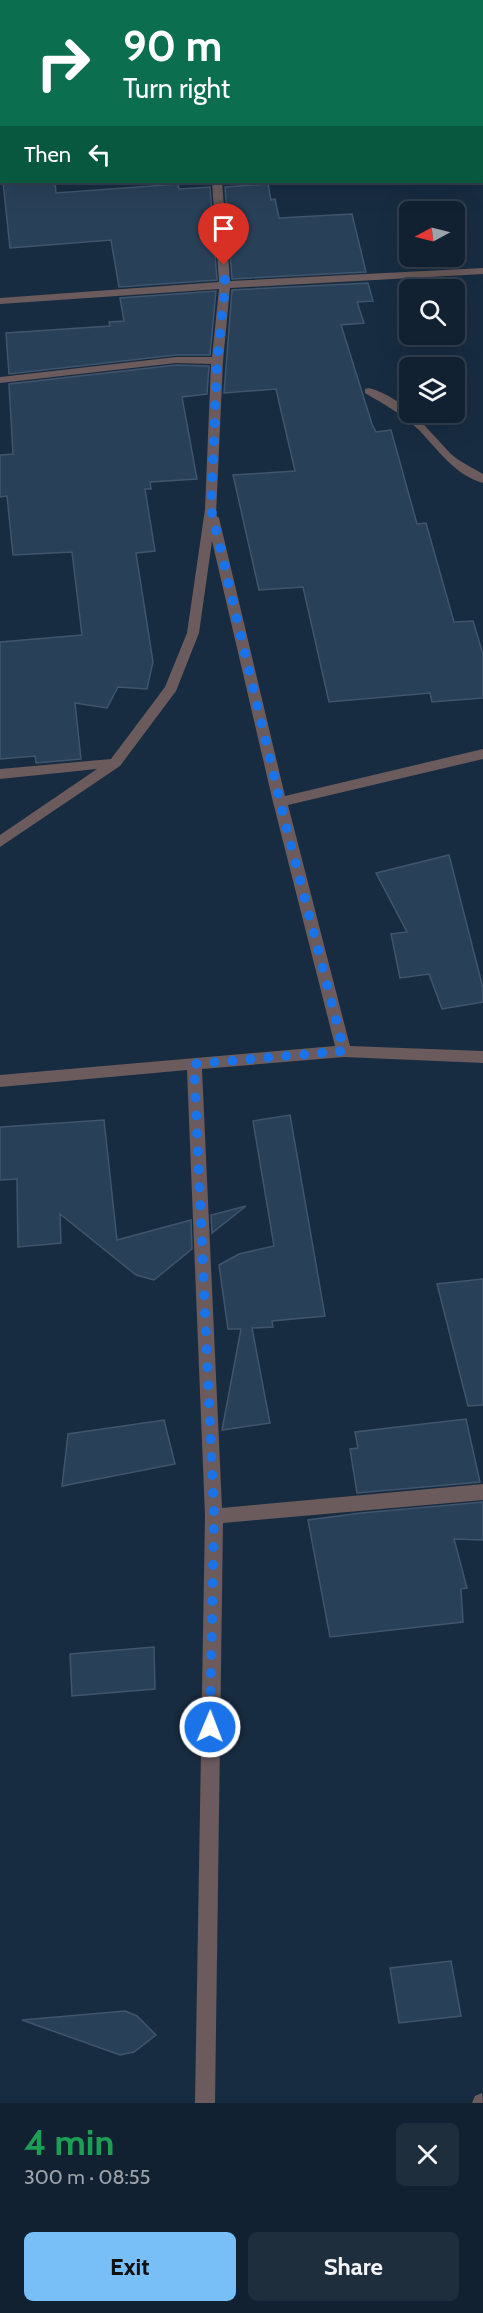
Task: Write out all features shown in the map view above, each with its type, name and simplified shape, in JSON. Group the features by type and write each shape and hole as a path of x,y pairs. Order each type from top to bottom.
{"street":[{"path":"0,842 115,763 171,688 193,633 211,509 217,361 225,286 217,183"},
{"path":"0,301 225,286 294,279 483,271"},
{"path":"0,380 176,360 217,361"},
{"path":"369,391 395,405 422,427 449,458 483,479"},
{"path":"211,509 280,802 344,1051"},
{"path":"280,802 483,754"},
{"path":"0,774 115,763"},
{"path":"0,1081 344,1051 483,1057"},
{"path":"194,1064 214,1516 205,2103"},
{"path":"214,1516 483,1492"}],"building":[{"path":"3,183 55,183 56,193 178,184 179,189 210,187 217,280 119,287 111,240 10,248"},
{"path":"268,184 271,200 275,199 279,218 352,214 366,272 232,279 225,187"},
{"path":"368,283 373,301 357,302 364,323 341,325 372,424 376,432 391,430 417,524 426,523 454,622 473,621 483,654 483,698 432,702 430,693 329,702 303,587 259,590 233,475 295,471 276,389 224,393 232,290"},
{"path":"216,291 210,355 176,355 9,374 6,333 110,326 109,322 124,321 120,298"},
{"path":"176,365 209,366 207,394 182,397 197,479 150,482 151,489 145,489 155,551 136,553 153,662 147,689 118,687 107,708 75,703 81,759 36,763 35,756 0,759 0,642 82,635 72,552 13,555 7,496 0,497 0,455 13,454 9,384"},
{"path":"449,855 483,988 483,1002 442,1009 429,974 400,978 391,934 407,932 376,873"},
{"path":"290,1115 325,1316 272,1321 273,1327 252,1328 270,1423 222,1430 241,1329 228,1329 219,1265 239,1254 274,1246 253,1121"},
{"path":"104,1120 117,1240 191,1220 192,1249 154,1280 136,1275 60,1214 61,1243 18,1247 17,1179 0,1180 0,1127"},
{"path":"246,1206 212,1233 211,1215"},
{"path":"483,1279 483,1405 468,1406 437,1284"},
{"path":"466,1419 480,1482 357,1493 350,1449 358,1448 355,1432"},
{"path":"164,1420 175,1464 62,1486 68,1434"},
{"path":"483,1502 483,1540 454,1539 467,1588 461,1589 463,1622 330,1637 308,1520"},
{"path":"154,1647 155,1689 72,1696 70,1654"},
{"path":"451,1961 461,2016 399,2023 390,1968"},
{"path":"125,2011 137,2016 156,2035 134,2052 120,2055 22,2020"}],"route":[{"path":"210,1727 214,1516 194,1064 344,1051 280,802 211,509 217,361 225,286 224,265"}]}
